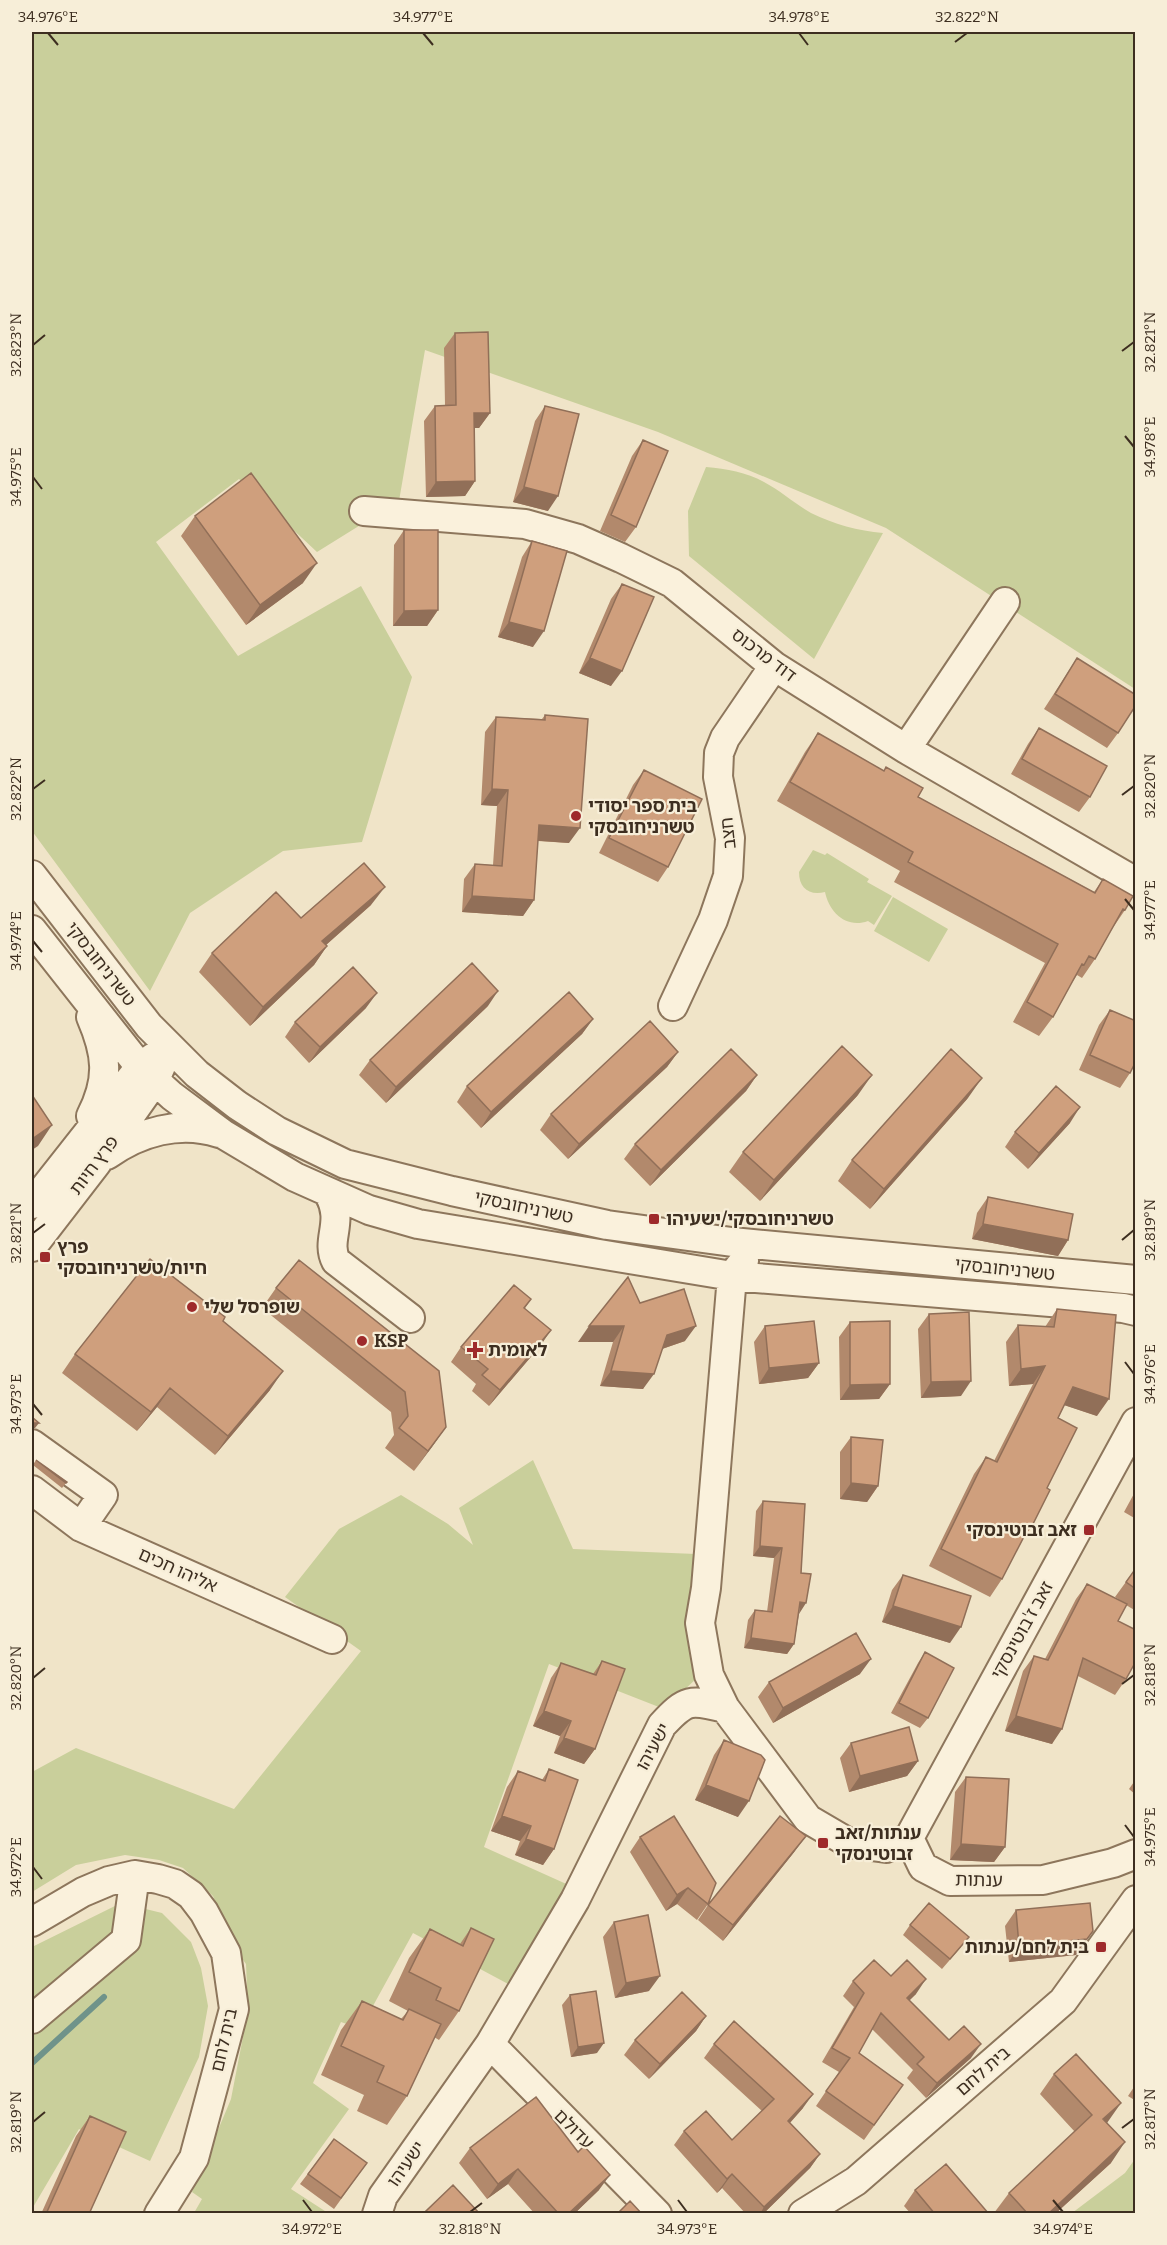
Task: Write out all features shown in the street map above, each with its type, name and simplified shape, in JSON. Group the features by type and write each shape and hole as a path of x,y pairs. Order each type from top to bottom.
{"street":[{"name":"דוד מרכוס","path":"364,511 525,524 578,539 672,583 774,666 906,748 1136,882"},
{"path":"906,748 1005,602"},
{"name":"חצב","path":"673,1006 713,920 728,876 730,838 718,777 719,753 725,738 774,666"},
{"name":"טשרניחובסקי","path":"32,875 149,1026 197,1074 261,1121 311,1149 345,1164 452,1191 608,1225 767,1245 1136,1280"},
{"name":"טשרניחובסקי","path":"32,930 147,1074 223,1134 295,1177 369,1210 418,1224 732,1276 1123,1308 1136,1311"},
{"path":"68,1158 94,1110 105,1075 103,1049 81,993"},
{"path":"147,1074 169,1047"},
{"name":"פרץ חיות","path":"32,1204 68,1158 147,1074"},
{"name":"פרץ חיות","path":"32,1247 96,1164 147,1074"},
{"path":"96,1164 123,1144 154,1132 194,1128 223,1134"},
{"path":"329,1194 337,1212 333,1250 336,1261 410,1318"},
{"path":"767,1245 750,1255 732,1276 706,1588 700,1623 709,1675 724,1707 808,1819 849,1843 886,1848 909,1838"},
{"name":"זאב ז'בוטינסקי","path":"909,1838 1136,1422"},
{"path":"32,1444 103,1495 81,1527"},
{"name":"אליהו חכים","path":"32,1490 81,1527 332,1639"},
{"name":"ישעיהו","path":"377,2214 383,2196 490,2044 575,1899 662,1725 679,1706 698,1701 724,1707"},
{"name":"ענתות","path":"909,1838 923,1868 950,1881 1043,1880 1113,1863 1136,1854"},
{"path":"32,2019 126,1940 135,1875"},
{"name":"בית לחם","path":"32,1922 92,1888 135,1875 175,1884 191,1895 204,1912 226,1953 234,2009 194,2157 159,2214"},
{"name":"בית לחם","path":"803,2214 856,2181 1063,2001 1136,1900"},
{"name":"עדולם","path":"490,2044 657,2214"}],"green space":[{"path":"32,32 1135,32 1135,689 886,528 658,432 425,350 399,501 317,552 239,479 156,542 238,656 361,586 412,677 362,842 283,851 190,913 150,991 32,831"},
{"path":"706,467 736,472 757,479 811,513 828,520 855,529 883,533 814,659 689,556 688,511"},
{"path":"813,850 825,855 827,853 869,879 867,882 892,896 874,925 868,921 853,923 846,921 830,906 825,892 810,892 803,886 799,872"},
{"path":"893,897 948,929 929,962 874,931"},
{"path":"533,1460 573,1549 696,1554 698,1677 664,1709 549,1664 484,1847 573,1887 512,1986 413,1933 368,2015 358,2028 341,2022 313,2083 349,2109 291,2189 328,2213 194,2213 202,2199 192,2192 231,2099 248,2011 246,1964 236,1950 213,1896 183,1868 159,1860 125,1855 76,1865 32,1892 32,1772 76,1748 234,1809 361,1651 285,1597 339,1529 401,1495 448,1524 473,1545 459,1508"},
{"path":"121,1903 162,1913 191,1942 201,1968 208,2006 199,2057 150,2161 79,2129 32,2209 32,1947"},
{"path":"1135,2159 1135,2213 1072,2213 1125,2173"}],"building":[{"path":"488,332 490,413 474,413 475,481 436,482 435,406 456,405 455,333"},
{"path":"545,406 579,414 558,496 524,487"},
{"path":"643,440 668,451 636,527 611,515"},
{"path":"251,473 317,563 260,605 195,516"},
{"path":"404,530 438,530 438,610 404,611"},
{"path":"532,541 567,551 544,631 509,622"},
{"path":"622,584 654,597 622,671 590,658"},
{"path":"1077,658 1136,695 1136,705 1118,733 1055,694"},
{"path":"545,715 588,719 580,828 539,825 534,900 472,896 475,864 502,866 508,790 492,789 496,717 545,720"},
{"path":"1039,728 1107,766 1090,797 1022,759"},
{"path":"818,733 884,771 886,767 923,788 918,797 1095,893 1103,879 1133,896 1125,910 1123,909 1095,959 1089,956 1084,965 1082,964 1053,1017 1027,1002 1058,944 908,862 913,852 790,782"},
{"name":"בית ספר יסודי טשרניחובסקי","path":"644,770 702,799 668,867 609,838"},
{"path":"364,863 385,887 322,941 327,946 263,1007 212,953 276,892 301,918"},
{"path":"472,963 498,991 396,1087 370,1060"},
{"path":"353,967 377,993 320,1047 295,1022"},
{"path":"569,992 593,1019 491,1112 467,1086"},
{"path":"1110,1010 1136,1021 1136,1061 1130,1073 1090,1055"},
{"path":"650,1021 678,1052 579,1144 551,1114"},
{"path":"842,1046 872,1075 774,1180 743,1152"},
{"path":"731,1049 757,1075 661,1170 635,1144"},
{"path":"951,1049 982,1078 884,1189 852,1160"},
{"path":"1056,1086 1080,1107 1039,1153 1015,1132"},
{"path":"32,1095 52,1125 32,1139"},
{"path":"988,1197 1073,1214 1068,1240 983,1224"},
{"path":"150,1259 225,1317 223,1321 283,1371 228,1436 170,1388 151,1412 75,1354"},
{"path":"299,1260 439,1371 446,1427 428,1451 399,1428 408,1416 405,1392 276,1288"},
{"path":"628,1277 640,1303 684,1289 696,1326 667,1335 654,1374 611,1371 624,1326 589,1326"},
{"path":"514,1285 531,1299 524,1308 551,1330 500,1390 482,1375 488,1369 461,1347"},
{"path":"1057,1309 1116,1315 1109,1399 1073,1387 1058,1418 1077,1428 1047,1488 1050,1490 1002,1579 941,1549 986,1457 997,1462 1045,1366 1021,1369 1018,1325 1054,1327"},
{"path":"969,1312 971,1381 931,1382 929,1314"},
{"path":"814,1321 819,1363 769,1368 765,1326"},
{"path":"890,1321 890,1384 850,1385 850,1322"},
{"path":"851,1437 883,1440 878,1486 851,1483"},
{"path":"36,1460 67,1482 66,1483"},
{"path":"763,1501 805,1504 801,1573 811,1574 806,1603 800,1602 794,1644 751,1638 755,1610 772,1612 782,1548 760,1546"},
{"path":"1136,1568 1136,1589 1126,1582"},
{"path":"903,1575 971,1596 961,1627 893,1606"},
{"path":"1087,1584 1127,1604 1118,1621 1136,1630 1136,1661 1126,1679 1083,1658 1062,1729 1016,1716 1034,1656 1048,1660"},
{"path":"856,1633 871,1659 783,1708 769,1682"},
{"path":"925,1652 954,1668 928,1718 899,1703"},
{"path":"602,1661 625,1669 595,1749 564,1738 571,1721 544,1711 561,1663 596,1675"},
{"path":"909,1727 918,1761 860,1776 851,1743"},
{"path":"724,1740 761,1755 765,1760 749,1801 706,1785"},
{"path":"549,1769 578,1780 554,1849 526,1839 531,1826 502,1816 518,1771 545,1781"},
{"path":"966,1777 1009,1779 1005,1847 961,1844"},
{"path":"674,1816 716,1883 708,1904 688,1888 677,1895 640,1837"},
{"path":"780,1816 806,1836 733,1925 708,1905"},
{"path":"929,1903 969,1937 950,1959 910,1925"},
{"path":"1090,1903 1093,1931 1087,1939 1019,1946 1016,1910"},
{"path":"648,1915 660,1976 626,1983 614,1922"},
{"path":"471,1928 494,1939 459,2011 436,2000 441,1988 409,1972 430,1929 463,1946"},
{"path":"874,1960 891,1976 907,1960 926,1979 907,1998 949,2040 964,2026 981,2044 937,2083 917,2064 924,2057 881,2013 859,2053 903,2085 874,2125 826,2091 850,2058 832,2048 864,1993 853,1981"},
{"path":"596,1991 604,2043 578,2047 570,1995"},
{"path":"682,1992 706,2016 660,2064 635,2040"},
{"path":"362,2001 403,2020 409,2009 441,2024 407,2096 377,2082 384,2066 341,2046"},
{"path":"734,2021 813,2094 788,2121 820,2154 764,2207 732,2174 727,2179 684,2131 706,2111 732,2140 774,2099 714,2044"},
{"path":"1076,2054 1121,2103 1103,2119 1125,2142 1048,2214 1028,2214 1009,2193 1092,2115 1054,2074"},
{"path":"536,2097 578,2152 584,2146 610,2175 568,2214 559,2214 518,2169 498,2184 470,2148"},
{"path":"90,2116 126,2132 89,2214 46,2214"},
{"path":"334,2139 367,2163 341,2198 308,2174"},
{"path":"946,2164 989,2214 935,2214 915,2190"},
{"path":"453,2185 480,2214 426,2214 425,2212"},
{"path":"630,2201 642,2214 617,2214"}],"waterway":[{"path":"32,2063 104,1997"}],"place":[{"name":"בית ספר יסודי טשרניחובסקי","path":"576,816"},
{"name":"טשרניחובסקי/ישעיהו","path":"654,1219"},
{"name":"פרץ חיות/טשרניחובסקי","path":"45,1257"},
{"name":"שופרסל שלי","path":"192,1307"},
{"name":"KSP","path":"362,1341"},
{"name":"לאומית","path":"475,1350"},
{"name":"זאב זבוטינסקי","path":"1089,1530"},
{"name":"ענתות/זאב זבוטינסקי","path":"823,1843"},
{"name":"בית לחם/ענתות","path":"1101,1947"}]}
